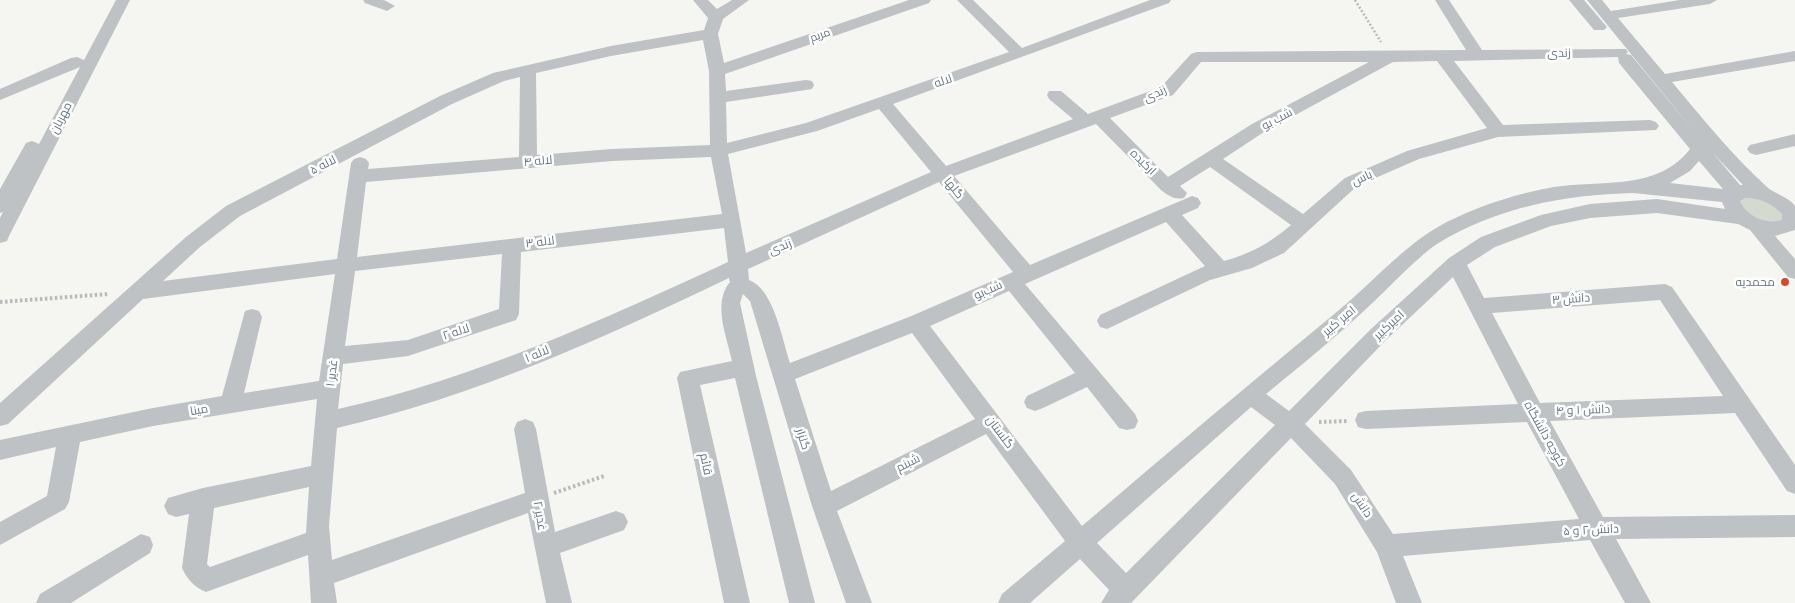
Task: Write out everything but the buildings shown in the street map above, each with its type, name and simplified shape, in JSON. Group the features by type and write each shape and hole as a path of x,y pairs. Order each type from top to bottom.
{"street":[{"name":"مهربان","path":"0,236 56,114 77,62 111,0"},
{"name":"مهربان","path":"0,206 123,0"},
{"path":"370,0 387,6"},
{"path":"700,0 713,25 717,71 719,151 732,220 739,274 730,303 743,368 802,603"},
{"path":"713,25 742,0"},
{"name":"مریم","path":"717,71 924,0"},
{"path":"964,0 1020,54"},
{"name":"لاله","path":"719,151 811,127 1020,54 1164,0"},
{"path":"1442,0 1477,55"},
{"path":"1576,0 1699,148 1734,195 1732,205 1750,221 1795,272"},
{"path":"1594,0 1717,147 1762,193 1787,201 1792,216 1792,227"},
{"path":"1617,14 1710,0"},
{"name":"لاله ۵","path":"0,417 193,242 233,211 446,100 499,78 713,25"},
{"name":"زندی","path":"739,274 942,174 1167,91 1197,57 1390,57 1620,52"},
{"path":"1442,56 1498,131"},
{"path":"1671,77 1795,56"},
{"name":"شب بو","path":"1167,186 1258,128 1390,57"},
{"path":"0,95 77,62"},
{"path":"528,71 528,162"},
{"path":"718,98 806,85"},
{"name":"ارکیده","path":"1055,95 1092,119 1167,186 1192,203"},
{"name":"گلها","path":"882,102 942,174 1090,376 1127,421"},
{"name":"یاس","path":"1106,321 1204,274 1245,263 1277,248 1351,182 1413,155 1498,131 1650,126"},
{"path":"1756,148 1795,140"},
{"name":"غدیر ۱","path":"324,603 318,540 329,388 363,144"},
{"path":"1632,187 1670,176 1692,160 1699,148"},
{"name":"لاله ۴","path":"358,176 612,155 719,151"},
{"path":"1212,159 1304,224"},
{"path":"0,176 21,168"},
{"name":"امیر کبیر","path":"1011,603 1250,396 1348,314 1428,241 1443,231 1486,212 1518,203 1572,192 1632,187 1734,195 1752,191 1762,193"},
{"name":"شب‌بو","path":"784,375 916,323 1192,203"},
{"name":"امیرکبیر","path":"1119,596 1378,335 1456,263 1488,242 1531,224 1590,211 1657,206 1750,221 1774,229 1792,227"},
{"path":"1169,213 1220,270"},
{"name":"لاله ۳","path":"137,292 512,245 732,220"},
{"name":"لاله ۲","path":"334,356 408,348 509,314 512,245"},
{"name":"کوچه دانشگاه","path":"1456,263 1533,412 1638,603"},
{"name":"گلزار","path":"739,274 758,298 824,506 859,603"},
{"name":"لاله ۱","path":"327,421 372,411 471,380 739,274"},
{"name":"دانش ۳","path":"1477,306 1665,292 1740,404"},
{"path":"231,404 252,317"},
{"name":"گلستان","path":"916,323 991,421 1119,596"},
{"name":"قائم","path":"737,603 688,378 743,368"},
{"path":"1035,402 1090,376"},
{"name":"مینا","path":"0,450 153,417 329,388"},
{"name":"دانش","path":"1250,396 1291,424 1343,477 1387,546 1409,603"},
{"path":"1740,404 1795,484"},
{"name":"دانش ۱ و ۴","path":"1366,420 1740,404"},
{"name":"شبنم","path":"824,506 991,421"},
{"name":"غدیر ۲","path":"525,429 546,546 559,603"},
{"path":"0,534 57,502 70,435"},
{"path":"176,506 322,474"},
{"path":"203,499 194,568 206,580 318,540"},
{"path":"320,576 537,499"},
{"path":"546,546 616,522"},
{"name":"دانش ۲ و ۵","path":"1387,546 1598,528 1795,526"},
{"path":"49,603 141,546"}],"path":[{"path":"1355,0 1390,57"},
{"path":"0,302 137,292"},
{"path":"1291,424 1366,420"},
{"path":"537,499 604,476"}],"shaded area":[{"path":"1744,195 1779,206 1785,220 1770,225 1740,210 1739,197"}],"place":[{"name":"محمدیه","path":"1785,282"}]}
